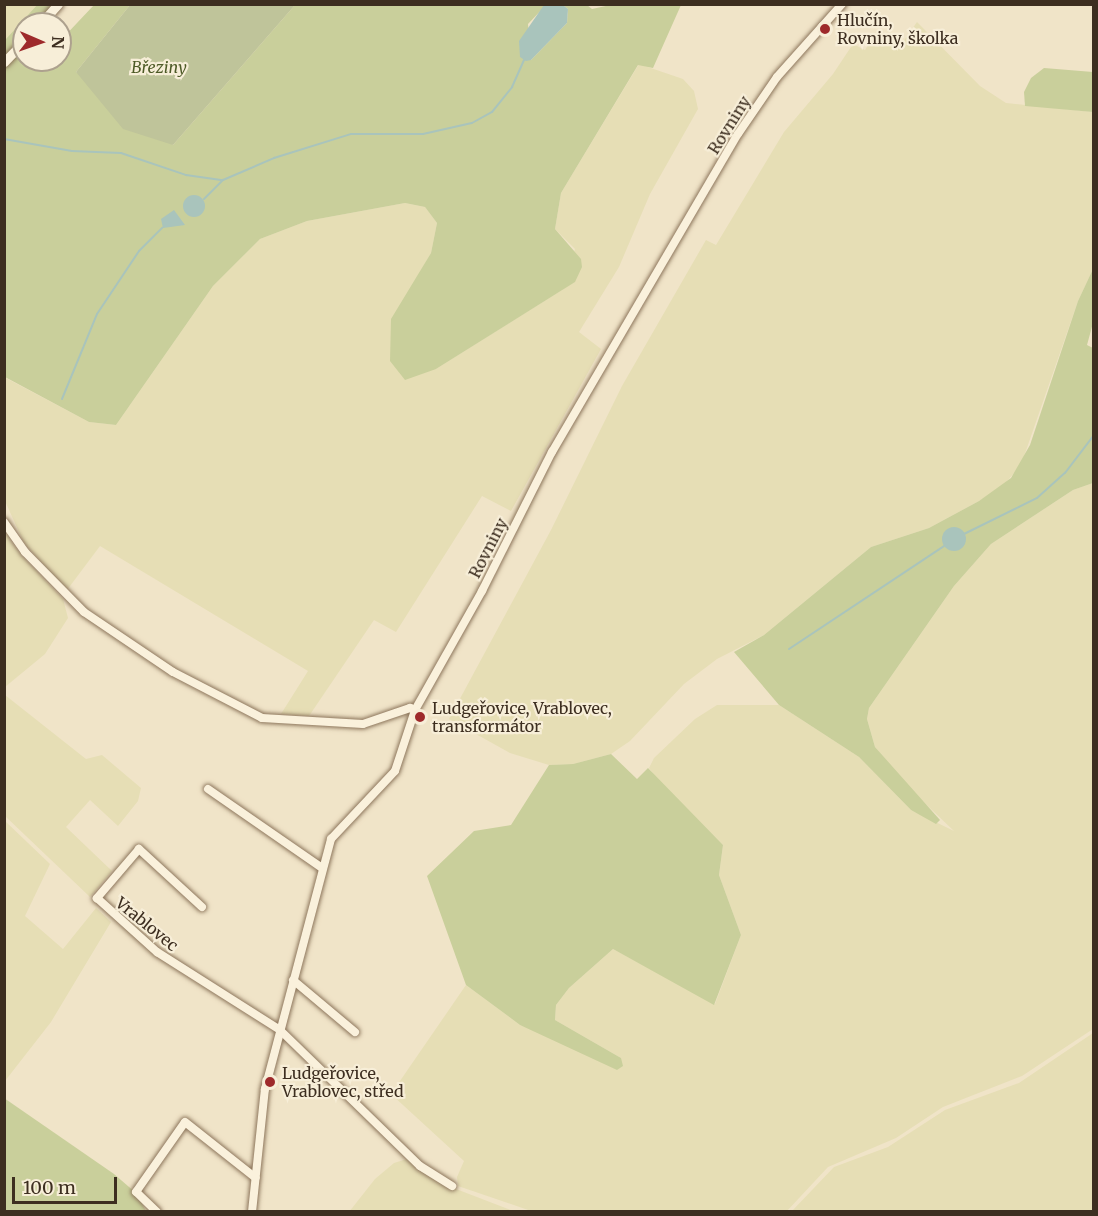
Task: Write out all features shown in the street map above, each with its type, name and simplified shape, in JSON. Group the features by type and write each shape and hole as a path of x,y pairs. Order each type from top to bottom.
{"street":[{"name":"Rovniny","path":"415,710 482,591 552,452 686,220 763,96 842,4"},
{"path":"4,522 11,533 84,612 173,672 262,718 363,724 410,708 415,710 394,771 337,830 322,868 263,1100 252,1212"},
{"path":"208,789 322,868"},
{"name":"Vrablovec","path":"202,907 139,849 97,898 157,952 280,1030 420,1166 452,1186"},
{"path":"293,980 356,1032"},
{"path":"157,1212 136,1192 184,1122 255,1178"}],"shaded area":[{"path":"5,5 37,5 31,12 12,12 12,32 5,40"},
{"path":"917,22 980,86 1006,103 1093,112 1093,269 1078,301 1021,465 1002,487 979,501 929,528 871,547 764,635 717,659 684,684 630,741 611,754 573,764 549,765 510,753 449,719 551,530 622,386 706,240 716,245 784,132 833,74 853,44 865,50 873,37 898,49"},
{"path":"639,64 683,79 694,91 698,109 650,194 619,267 579,332 601,349 511,511 482,496 396,632 374,620 309,716 281,714 308,671 100,546 67,590 24,543 5,501 4,377 89,422 116,425 213,286 260,239 307,221 405,203 425,207 437,223 431,253 420,272 436,369 562,290 575,249 555,229 561,193"},
{"path":"1093,483 1093,1029 1022,1076 943,1107 896,1138 828,1167 787,1211 531,1211 458,1186 457,1177 464,1161 391,1094 466,985 520,1025 621,1058 555,1020 556,1005 569,988 613,949 715,1004 741,935 719,875 723,845 659,782 649,768 654,758 695,719 717,705 779,705 859,757 911,810 954,831 910,789 875,747 867,719 869,708 954,586 991,544 1073,490"},
{"path":"4,531 21,555 63,599 68,618 45,654 5,687"},
{"path":"5,695 86,759 102,755 141,788 138,801 118,826 90,800 66,827 112,871 90,897 5,816"},
{"path":"4,820 50,864 25,916 63,949 96,908 111,922 51,1022 5,1081"},
{"path":"1093,1033 1093,1211 792,1211 834,1167 888,1147 945,1110 1019,1083"},
{"path":"407,1159 443,1184 513,1211 349,1212 375,1179 394,1163"}],"green space":[{"path":"615,4 681,5 653,68 638,65 561,193 555,229 581,259 582,267 575,282 436,369 405,380 390,361 391,319 431,253 437,223 425,207 405,203 307,221 260,239 213,286 116,425 89,422 5,377 5,40 12,32 12,72 72,72 72,28 94,5 130,5 76,72 173,145 295,5 546,5 528,24 531,60 567,23 568,9 563,5 587,5 592,9"},
{"path":"37,5 58,5 51,12 31,12"},
{"name":"Březiny","path":"130,5 295,5 173,145 123,129 76,72"},
{"path":"1044,68 1093,72 1093,112 1025,106 1024,92 1031,78"},
{"path":"1093,269 1093,323 1087,345 1093,348 1093,483 1073,490 991,544 954,586 869,708 867,719 875,747 940,820 936,824 911,810 859,757 779,705 734,652 764,635 871,547 929,528 979,501 1011,478 1030,445 1078,301"},
{"path":"611,754 637,779 648,768 723,845 719,875 741,935 714,1005 613,949 569,988 556,1005 555,1020 621,1058 623,1066 617,1070 520,1025 466,985 427,876 474,831 511,825 549,765 573,764"},
{"path":"4,1098 114,1174 136,1193 146,1211 5,1211"}],"water":[{"path":"544,5 563,5 568,9 567,23 531,60 526,61 520,57 519,41"},
{"path":"190,195 198,195 205,202 205,210 198,217 190,217 183,210 183,202"},
{"path":"174,210 185,225 163,228 161,219"},
{"path":"954,527 963,530 966,539 963,548 954,551 945,548 942,539 945,530"}],"waterway":[{"path":"204,199 223,180 274,158 351,134 423,134 472,123 492,112 512,87 525,58"},
{"path":"4,139 72,151 121,153 186,175 223,180"},
{"path":"62,399 97,314 139,251 162,228"},
{"path":"964,534 1037,498 1065,473 1094,435"},
{"path":"789,649 944,546"}],"place":[{"name":"Hlučín, Rovniny, školka","path":"825,29"},
{"name":"Ludgeřovice, Vrablovec, transformátor","path":"420,717"},
{"name":"Ludgeřovice, Vrablovec, střed","path":"270,1082"}]}
